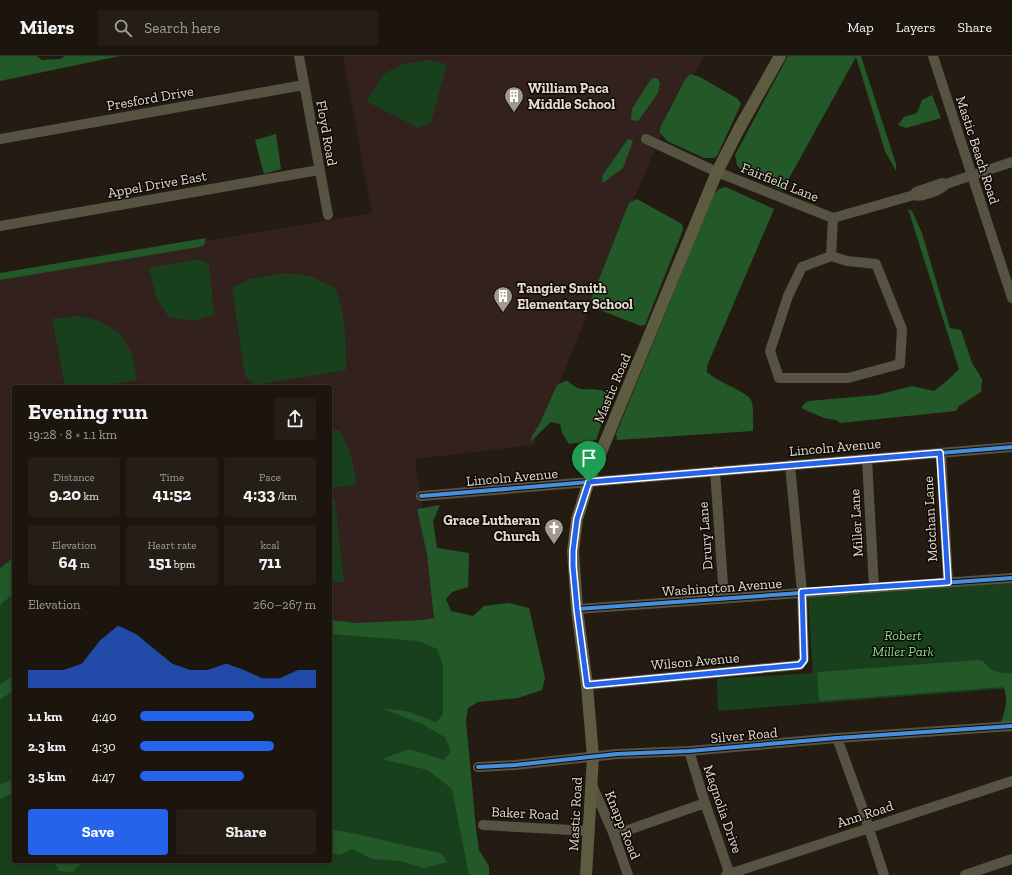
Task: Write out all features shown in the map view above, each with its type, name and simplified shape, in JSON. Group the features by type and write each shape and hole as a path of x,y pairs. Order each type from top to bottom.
{"main road":[{"name":"Mastic Road","path":"586,875 593,757 587,685 573,566 577,519 589,482 718,172 744,120 780,56"}],"street":[{"name":"Floyd Road","path":"299,56 328,215"},
{"name":"Mastic Beach Road","path":"933,56 1012,298"},
{"name":"Presford Drive","path":"0,139 304,85"},
{"name":"Fairfield Lane","path":"646,139 718,172 833,218"},
{"path":"831,256 833,218 914,195 916,192 942,183 946,184 1012,162"},
{"name":"Appel Drive East","path":"0,226 319,170"},
{"path":"831,256 846,260 876,264 902,329 900,364 848,378 779,378 770,352 788,296 802,268 831,256"},
{"name":"Lincoln Avenue","path":"421,496 940,453 1012,451"},
{"name":"Motchan Lane","path":"940,453 948,582"},
{"name":"Miller Lane","path":"867,459 874,587"},
{"path":"790,465 802,592"},
{"name":"Drury Lane","path":"715,471 724,598"},
{"name":"Washington Avenue","path":"577,609 1012,578"},
{"name":"Wilson Avenue","path":"587,685 800,665 804,660 802,592"},
{"name":"Silver Road","path":"478,767 515,765 617,754 689,751 837,738 1012,726"},
{"path":"837,738 884,875"},
{"name":"Magnolia Drive","path":"689,751 729,875"},
{"name":"Ann Road","path":"729,875 1012,781"},
{"name":"Knapp Road","path":"592,785 614,835 628,875"},
{"path":"614,835 705,803"},
{"name":"Baker Road","path":"483,825 589,831"},
{"path":"965,875 1012,859"}],"shaded area":[{"path":"343,56 704,56 658,141 534,445 415,459 442,633 332,621 332,385 12,385 12,562 0,569 0,275 372,213"}],"green space":[{"path":"0,56 37,56 42,60 61,59 64,56 120,56 0,81"},
{"path":"788,56 861,56 896,164 896,171 885,151 856,57 782,191 742,171 737,165 735,155"},
{"path":"428,60 447,64 431,122 418,128 366,101 384,74 403,64"},
{"path":"690,74 700,77 738,99 741,104 717,156 714,158 704,158 667,141 660,133 660,128 686,78"},
{"path":"651,79 658,79 660,83 658,93 638,121 631,120 632,109"},
{"path":"932,95 941,118 906,128 898,125 904,117 917,113 922,100"},
{"path":"276,134 281,169 264,174 255,140"},
{"path":"628,139 633,141 623,168 603,183 602,176"},
{"path":"726,187 774,209 707,366 707,372 712,376 743,393 751,400 753,411 753,431 617,440 616,434 714,194 719,189"},
{"path":"637,199 682,224 683,230 645,325 641,326 592,307 590,302 629,203"},
{"path":"908,209 912,211 922,233 950,328 961,330 972,363 982,379 981,392 959,406 956,411 840,423 836,420 824,418 801,408 808,401 877,395 912,386 934,391 959,369"},
{"path":"206,238 204,245 199,247 0,280 0,273"},
{"path":"199,259 209,265 214,315 194,321 169,317 157,299 149,268"},
{"path":"287,273 310,276 335,288 339,298 343,318 346,370 255,385 245,376 232,288 250,279"},
{"path":"79,316 100,321 118,332 132,353 137,380 104,385 65,385 52,319"},
{"path":"568,381 580,389 594,389 608,393 609,403 596,440 569,444 562,433 560,424 551,422 530,442 557,385"},
{"path":"332,428 340,431 350,451 357,484 332,489"},
{"path":"332,497 335,499 344,582 332,582"},
{"path":"440,505 433,521 437,548 469,553 468,587 452,592 446,599 451,611 473,616 484,606 509,603 529,608 545,678 542,690 518,698 478,702 468,708 466,720 476,829 479,850 489,866 489,875 469,875 452,789 428,770 382,759 409,749 444,760 451,751 445,737 422,724 381,708 406,711 436,722 443,715 443,666 437,649 419,641 332,634 332,620 357,623 423,620 434,618 427,554 417,509"},
{"path":"12,559 12,595 0,605 0,568"},
{"path":"12,562 12,863 332,863 332,621 442,633 480,875 0,875 0,569"},
{"name":"Robert Miller Park","path":"1012,582 1012,688 718,711 717,679 813,673 808,597"},
{"path":"978,660 983,661 988,667 995,671 1012,673 1012,722 1001,722 1006,700 1003,687 819,701 817,675 819,672"},
{"path":"12,676 12,691 0,700 0,685"},
{"path":"12,780 12,794 0,799 0,784"},
{"path":"332,829 441,853 447,862 424,868 401,861 373,859 352,849 339,855 332,853"},
{"path":"55,863 83,863 72,872 59,871"}],"cycle path":[{"path":"421,496 1012,447"},
{"path":"577,609 1012,578"},
{"path":"478,767 515,765 617,754 689,751 837,738 1012,726"}],"place":[{"name":"William Paca Middle School","path":"514,113"},
{"name":"Tangier Smith Elementary School","path":"503,313"},
{"name":"Grace Lutheran Church","path":"554,545"}],"route":[{"path":"940,453 948,582 802,592 804,660 800,665 587,685 577,609 573,551 577,519 589,482 940,453"}]}
